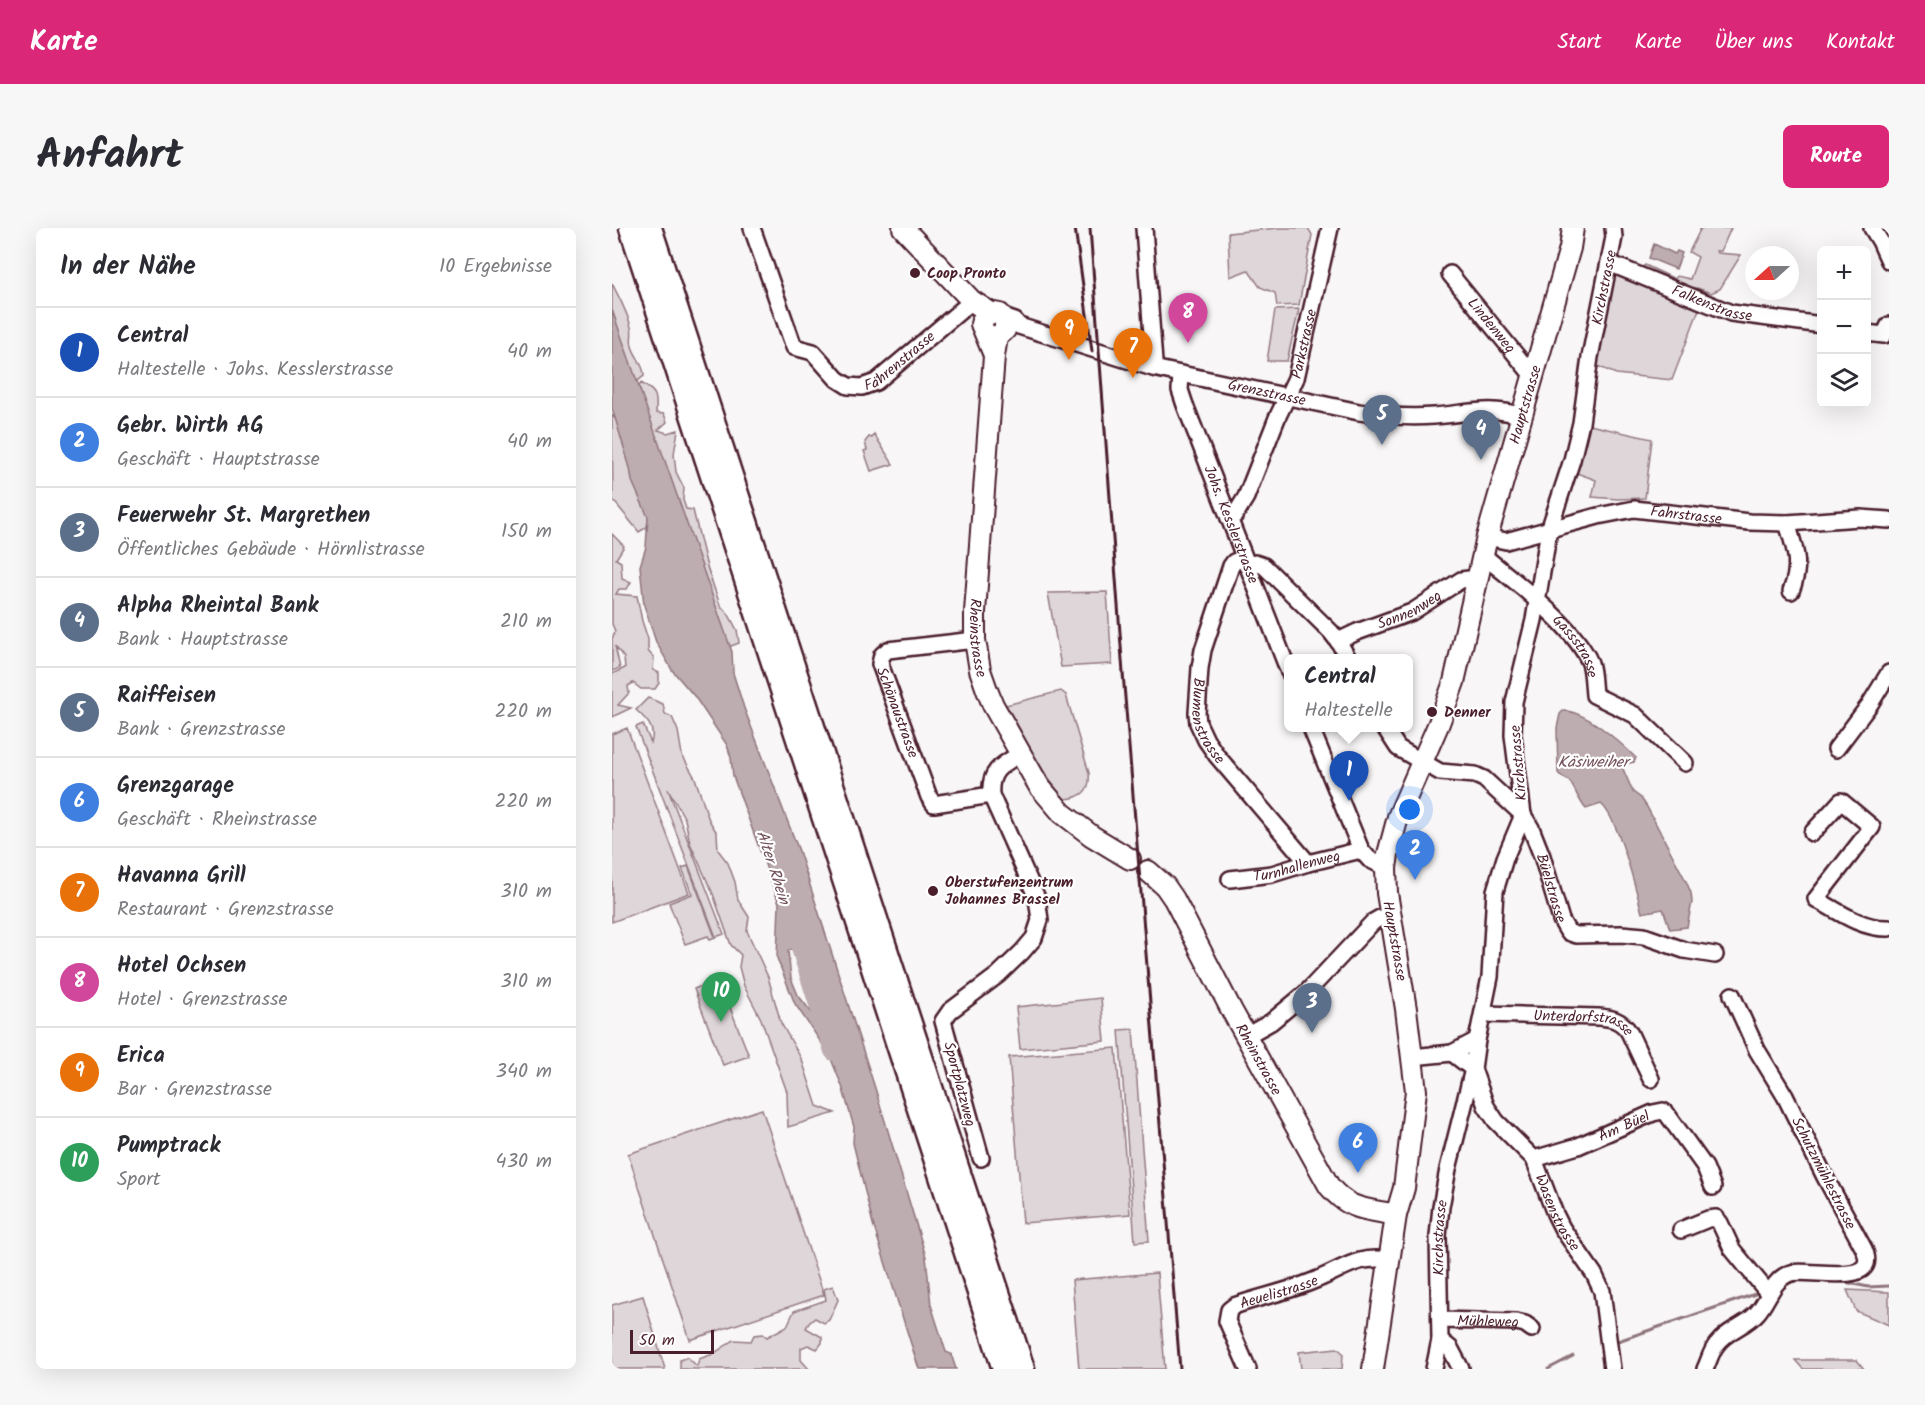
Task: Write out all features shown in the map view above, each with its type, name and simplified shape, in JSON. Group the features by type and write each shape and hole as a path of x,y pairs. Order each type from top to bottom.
{"highway":[{"path":"631,228 1004,1369"},
{"path":"650,228 1023,1369"}],"main road":[{"name":"Grenzstrasse","path":"903,228 997,330"},
{"name":"Hauptstrasse","path":"1373,1369 1396,1215 1404,1188 1416,1091 1405,1002 1390,917 1386,868 1398,817 1417,759 1447,703 1487,537 1570,248 1573,228"},
{"name":"Hauptstrasse","path":"1570,248 1582,228"},
{"name":"Rheinstrasse","path":"997,330 977,588 975,640 980,670 993,705 1039,786 1062,813 1080,828 1130,859"},
{"name":"Rheinstrasse","path":"1148,871 1165,886 1174,899 1246,1036 1324,1178 1334,1192 1357,1209 1396,1215"}],"street":[{"name":"Fährenstrasse","path":"752,228 794,346 813,352 837,379 848,386 862,387 876,381 972,301"},
{"path":"1151,228 1144,228 1153,368"},
{"name":"Parkstrasse","path":"1229,518 1235,515 1246,497 1286,397 1296,378 1330,228"},
{"name":"Kirchstrasse","path":"1434,1369 1440,1340 1438,1222 1448,1169 1473,1070 1492,964 1496,891 1505,858 1523,815 1513,735 1514,702 1534,621 1549,530 1572,460 1581,423 1590,357 1614,237 1613,228"},
{"path":"1872,228 1889,261"},
{"name":"Falkenstrasse","path":"1609,263 1731,313 1817,324"},
{"name":"Lindenweg","path":"1450,274 1533,376"},
{"path":"1871,333 1884,334 1889,326"},
{"name":"Grenzstrasse","path":"997,330 1181,375 1379,415 1428,416 1503,410 1522,416"},
{"name":"Johs. Kesslerstrasse","path":"1181,375 1180,390 1284,659"},
{"name":"Fahrstrasse","path":"1487,537 1506,541 1598,516 1634,509 1749,522 1787,523 1859,518 1889,519"},
{"path":"1787,523 1798,566 1791,591"},
{"name":"Gassstrasse","path":"1483,558 1490,561 1537,600 1570,633 1585,653 1591,666 1594,695 1635,715 1685,763"},
{"name":"Blumenstrasse","path":"1246,562 1234,562 1231,566 1203,650 1197,702 1198,723 1217,756 1308,862"},
{"path":"1246,562 1264,566 1338,641 1346,654"},
{"name":"Sonnenweg","path":"1338,641 1412,612 1461,580 1478,581"},
{"name":"Schönaustrasse","path":"975,640 888,651 882,655 880,664 930,800 934,804 991,795"},
{"path":"1836,749 1870,704 1889,673"},
{"path":"1313,732 1361,850 1369,859 1386,868"},
{"path":"1388,732 1398,748 1417,759"},
{"path":"991,795 990,782 997,769 1020,754"},
{"name":"Büelstrasse","path":"1417,759 1440,772 1475,775 1484,779 1523,815 1542,856 1561,920 1568,932 1576,935 1644,936 1692,952 1715,955"},
{"name":"Sportplatzweg","path":"981,1158 943,1021 950,1011 998,975 1022,952 1034,938 1040,920 1037,898 991,795"},
{"path":"1812,833 1841,801 1872,827 1816,899 1851,919 1869,926 1889,928"},
{"name":"Turnhallenweg","path":"1230,879 1247,879 1272,874 1308,862 1361,850"},
{"path":"1246,1036 1271,1022 1306,993 1374,922 1380,918 1390,917"},
{"name":"Schutzmühlestrasse","path":"1732,995 1757,1050 1785,1096 1866,1254 1866,1263 1863,1268 1854,1274 1794,1272 1787,1274 1769,1288"},
{"name":"Unterdorfstrasse","path":"1483,1014 1614,1019 1624,1025 1629,1032 1651,1079"},
{"path":"1412,1057 1452,1053 1477,1040"},
{"path":"1452,1053 1473,1070"},
{"name":"Wasenstrasse","path":"1473,1070 1486,1106 1496,1121 1534,1159 1562,1228 1594,1274 1602,1291 1611,1369"},
{"name":"Am Büel","path":"1534,1159 1578,1146 1653,1113 1663,1112 1667,1114 1705,1167 1713,1187"},
{"path":"1681,1230 1707,1219 1716,1218 1732,1249 1769,1288 1763,1305 1752,1319 1716,1344 1705,1369"},
{"name":"Aeuelistrasse","path":"1248,1369 1227,1321 1229,1311 1234,1306 1318,1279 1348,1264 1370,1258 1389,1260"},
{"name":"Mühleweg","path":"1440,1320 1516,1322 1532,1329"},
{"path":"1440,1340 1450,1348 1461,1369"}],"shaded area":[{"path":"1278,228 1308,228 1312,235 1299,305 1277,306 1275,293 1260,287 1248,270 1230,277 1228,233"},
{"path":"1701,228 1731,228 1721,251 1716,251 1717,253 1741,255 1720,289 1711,293 1697,288 1693,293 1612,260 1616,258 1642,268 1645,265 1675,279 1677,276 1690,279 1698,257 1689,252"},
{"path":"1615,269 1701,304 1672,380 1616,374 1593,364"},
{"path":"612,283 627,315 632,329 632,346 644,372 644,376 636,382 612,310"},
{"path":"1299,309 1287,361 1267,361 1275,310"},
{"path":"641,383 653,392 656,398 656,413 664,414 667,422 658,430 667,433 678,430 674,454 676,472 684,488 683,500 686,509 693,510 707,567 720,605 729,615 737,630 739,643 726,648 702,568 638,388"},
{"path":"612,415 619,423 649,515 647,527 639,532 613,500"},
{"path":"1585,424 1652,439 1645,498 1592,497 1596,480 1574,472"},
{"path":"874,434 893,464 871,471 864,451 867,450 865,442"},
{"path":"612,534 624,546 616,559 621,562 622,578 631,582 627,589 619,589 616,594 637,596 648,639 648,651 654,658 653,670 659,673 659,683 655,689 641,689 633,683 628,686 629,693 618,705 631,708 612,717 612,674 625,668 624,658 615,646 620,668 612,671 612,639 615,631 612,624"},
{"path":"1107,592 1112,664 1061,667 1048,593"},
{"path":"1061,691 1066,695 1089,773 1087,788 1084,792 1076,797 1065,799 1040,766 1006,705"},
{"path":"648,698 663,704 665,714 672,717 678,731 682,755 695,778 709,820 717,833 718,850 728,863 735,882 738,900 749,917 747,931 768,977 781,1023 802,1060 817,1106 835,1113 788,1127 787,1092 761,1019 744,986 739,967 741,955 731,945 713,894 690,843 685,819 668,789 724,934 716,937 636,727 643,724 651,743 651,729 647,721 636,710"},
{"path":"627,728 689,893 612,922 612,734"},
{"path":"688,866 715,937 710,939 708,936 685,944 669,903 692,894 682,868"},
{"path":"719,979 749,1056 723,1065 694,989"},
{"path":"1101,998 1105,1041 1020,1049 1016,1007"},
{"path":"1133,1029 1149,1241 1135,1242 1119,1030"},
{"path":"1116,1048 1130,1214 1023,1223 1009,1057"},
{"path":"762,1109 824,1295 690,1340 628,1154"},
{"path":"1157,1273 1165,1369 1079,1369 1072,1280"},
{"path":"833,1286 838,1300 829,1320 824,1323 815,1318 806,1328 822,1337 822,1343 817,1349 808,1345 801,1348 801,1360 809,1369 680,1369 680,1360 687,1357 697,1366 699,1359 713,1354 734,1340 751,1341 754,1335 763,1334 767,1337 787,1326 794,1311 826,1300 824,1289"},
{"path":"1847,1290 1889,1292 1889,1325 1856,1311"},
{"path":"643,1296 665,1369 612,1369 612,1305"},
{"path":"1337,1348 1343,1353 1342,1369 1301,1369 1299,1352"},
{"path":"1795,1360 1857,1360 1864,1369 1803,1369"}],"water":[{"path":"1654,244 1675,254 1677,251 1682,253 1676,269 1649,258"},
{"path":"612,310 732,652 733,673 744,708 799,851 926,1257 931,1305 946,1352 951,1354 956,1369 919,1369 873,1224 853,1143 854,1127 842,1086 829,1054 795,1004 777,958 779,903 733,776 727,745 695,697 672,670 656,642 644,605 640,566 646,547 648,517 632,481 612,408","holes":["793,948 814,979 813,992 826,1025 823,1027 798,995 791,978 788,951"]},
{"name":"Käsiweiher","path":"1563,711 1572,712 1592,721 1636,758 1634,762 1625,764 1623,769 1633,792 1647,807 1691,893 1692,902 1687,927 1670,929 1663,909 1642,913 1626,855 1607,812 1601,804 1586,809 1570,782 1558,773 1557,728 1560,714"}],"waterway":[{"name":"Alter Rhein","path":"799,942 834,1051"},
{"path":"1782,1285 1802,1279"},
{"path":"1840,1281 1868,1287 1889,1286"},
{"path":"1615,1342 1761,1292"},
{"path":"1548,1369 1573,1356"}],"railway":[{"path":"1075,228 1092,351"},
{"path":"1090,228 1123,673 1180,1369"}],"place":[{"name":"Coop Pronto","path":"915,273"},
{"name":"Hotel Ochsen","path":"1188,343"},
{"name":"Erica","path":"1069,360"},
{"name":"Havanna Grill","path":"1133,378"},
{"name":"Raiffeisen","path":"1382,445"},
{"name":"Alpha Rheintal Bank","path":"1481,460"},
{"name":"Denner","path":"1432,712"},
{"name":"Central","path":"1349,801"},
{"name":"Gebr. Wirth AG","path":"1415,880"},
{"name":"Oberstufenzentrum Johannes Brassel","path":"933,891"},
{"name":"Pumptrack","path":"721,1022"},
{"name":"Feuerwehr St. Margrethen","path":"1312,1033"},
{"name":"Grenzgarage","path":"1358,1173"}]}
